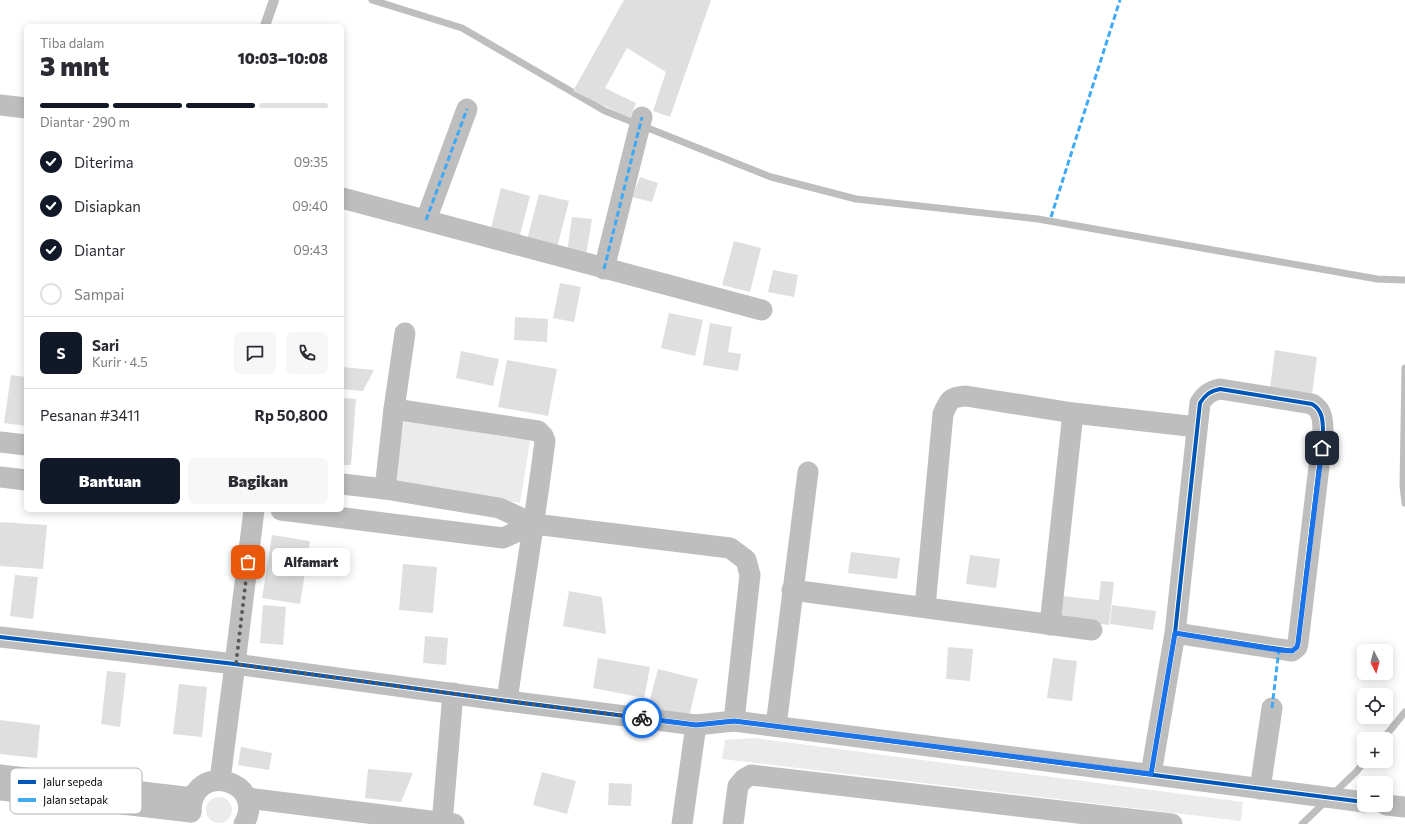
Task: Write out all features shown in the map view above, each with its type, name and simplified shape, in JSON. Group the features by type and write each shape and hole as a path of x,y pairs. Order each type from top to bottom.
{"street":[{"path":"0,105 24,108"},
{"path":"426,220 467,109"},
{"path":"604,269 640,127"},
{"path":"344,199 762,310"},
{"path":"385,490 404,333"},
{"path":"1151,774 1175,633 1200,403 1204,396 1214,390 1220,389 1317,406 1322,416 1323,433 1297,647 1292,651 1279,650 1175,633"},
{"path":"925,607 943,414 948,401 956,396 966,396 1073,413 1197,427"},
{"path":"394,409 538,431 543,436 545,441 507,701"},
{"path":"1050,625 1073,413"},
{"path":"0,442 24,445"},
{"path":"776,726 808,472"},
{"path":"0,477 24,480"},
{"path":"344,484 499,508 534,524 730,548 746,560 750,575 734,721"},
{"path":"220,780 236,664 254,512"},
{"path":"297,512 503,538 534,524"},
{"path":"792,590 1092,630"},
{"path":"0,637 236,664 696,725 734,721 776,726 1357,801"},
{"path":"247,798 446,824 454,693"},
{"path":"1265,789 1272,708"},
{"path":"682,824 696,725"},
{"path":"0,775 10,777"},
{"path":"733,824 738,786 744,779 751,775 1103,820 1172,824"},
{"path":"193,811 198,790 211,781 228,781 236,785 247,798 249,806 248,824"},
{"path":"0,790 10,791"},
{"path":"142,801 193,811"},
{"path":"142,805 193,811"},
{"path":"1393,806 1405,807"}],"lane":[{"path":"266,24 274,0"}],"shaded area":[{"path":"404,420 530,441 520,503 395,483"},
{"path":"754,738 1243,802 1241,821 722,759 725,740"},
{"path":"219,797 228,801 232,810 228,819 219,823 210,819 206,810 210,801"}],"building":[{"path":"624,0 711,0 670,117 653,111 666,72 627,48 605,88 636,103 630,118 573,91"},
{"path":"640,177 658,183 652,202 632,197"},
{"path":"501,188 530,196 520,235 491,228"},
{"path":"539,194 569,201 557,248 527,240"},
{"path":"572,217 592,219 586,255 567,253"},
{"path":"734,241 761,248 750,292 722,285"},
{"path":"773,270 798,275 794,297 768,292"},
{"path":"560,283 581,287 574,322 553,318"},
{"path":"669,313 703,320 695,356 661,348"},
{"path":"515,317 548,319 547,342 514,340"},
{"path":"710,323 732,327 728,352 741,354 738,371 703,365"},
{"path":"1275,350 1317,357 1312,394 1270,388"},
{"path":"461,351 499,359 493,386 456,378"},
{"path":"507,360 557,369 548,416 498,407"},
{"path":"344,367 374,370 363,391 344,389"},
{"path":"11,375 24,377 24,426 4,423"},
{"path":"344,398 356,399 351,465 344,465"},
{"path":"0,522 47,525 43,569 0,566"},
{"path":"272,535 310,541 300,604 262,598"},
{"path":"851,552 900,558 897,579 848,573"},
{"path":"970,555 1000,559 996,588 966,584"},
{"path":"403,564 437,567 433,613 399,610"},
{"path":"15,575 38,577 33,619 10,616"},
{"path":"1101,581 1114,582 1109,625 1058,619 1061,596 1099,600"},
{"path":"569,591 602,597 606,634 563,626"},
{"path":"263,605 286,607 283,645 260,643"},
{"path":"1112,605 1156,611 1153,630 1110,624"},
{"path":"425,636 448,638 446,665 423,663"},
{"path":"948,647 973,649 970,681 946,679"},
{"path":"598,658 650,667 644,698 593,688"},
{"path":"1053,658 1077,661 1072,701 1047,698"},
{"path":"658,669 698,679 689,717 648,707"},
{"path":"107,671 126,673 120,727 101,724"},
{"path":"179,684 207,687 202,737 173,734"},
{"path":"0,720 40,725 37,758 0,754"},
{"path":"241,747 272,753 269,770 238,765"},
{"path":"368,769 413,773 401,802 365,798"},
{"path":"542,772 576,781 567,814 533,805"},
{"path":"609,783 632,784 631,806 608,805"}],"waterway":[{"path":"372,0 462,28 605,111 771,177 856,199 1038,219 1377,279 1405,280"},
{"path":"1405,368 1403,486 1405,503"},
{"path":"1389,732 1405,712"},
{"path":"1333,794 1359,768"},
{"path":"1302,824 1326,801"}],"marked path":[{"path":"1051,217 1120,0"},
{"path":"426,220 467,109"},
{"path":"604,269 642,117"},
{"path":"1272,708 1279,649"}],"cycle path":[{"path":"1151,774 1175,633 1200,403 1208,394 1220,389 1312,404 1320,413 1323,433 1297,647 1292,651 1175,633"},
{"path":"0,637 235,664 696,725 734,721 1357,801"}],"way so far":[{"path":"248,562 236,664 642,718"}],"place":[{"name":"Alfamart","path":"248,562"}],"route":[{"path":"642,718 696,725 734,721 1151,774 1175,633 1279,650 1292,651 1297,647 1322,448"}]}
